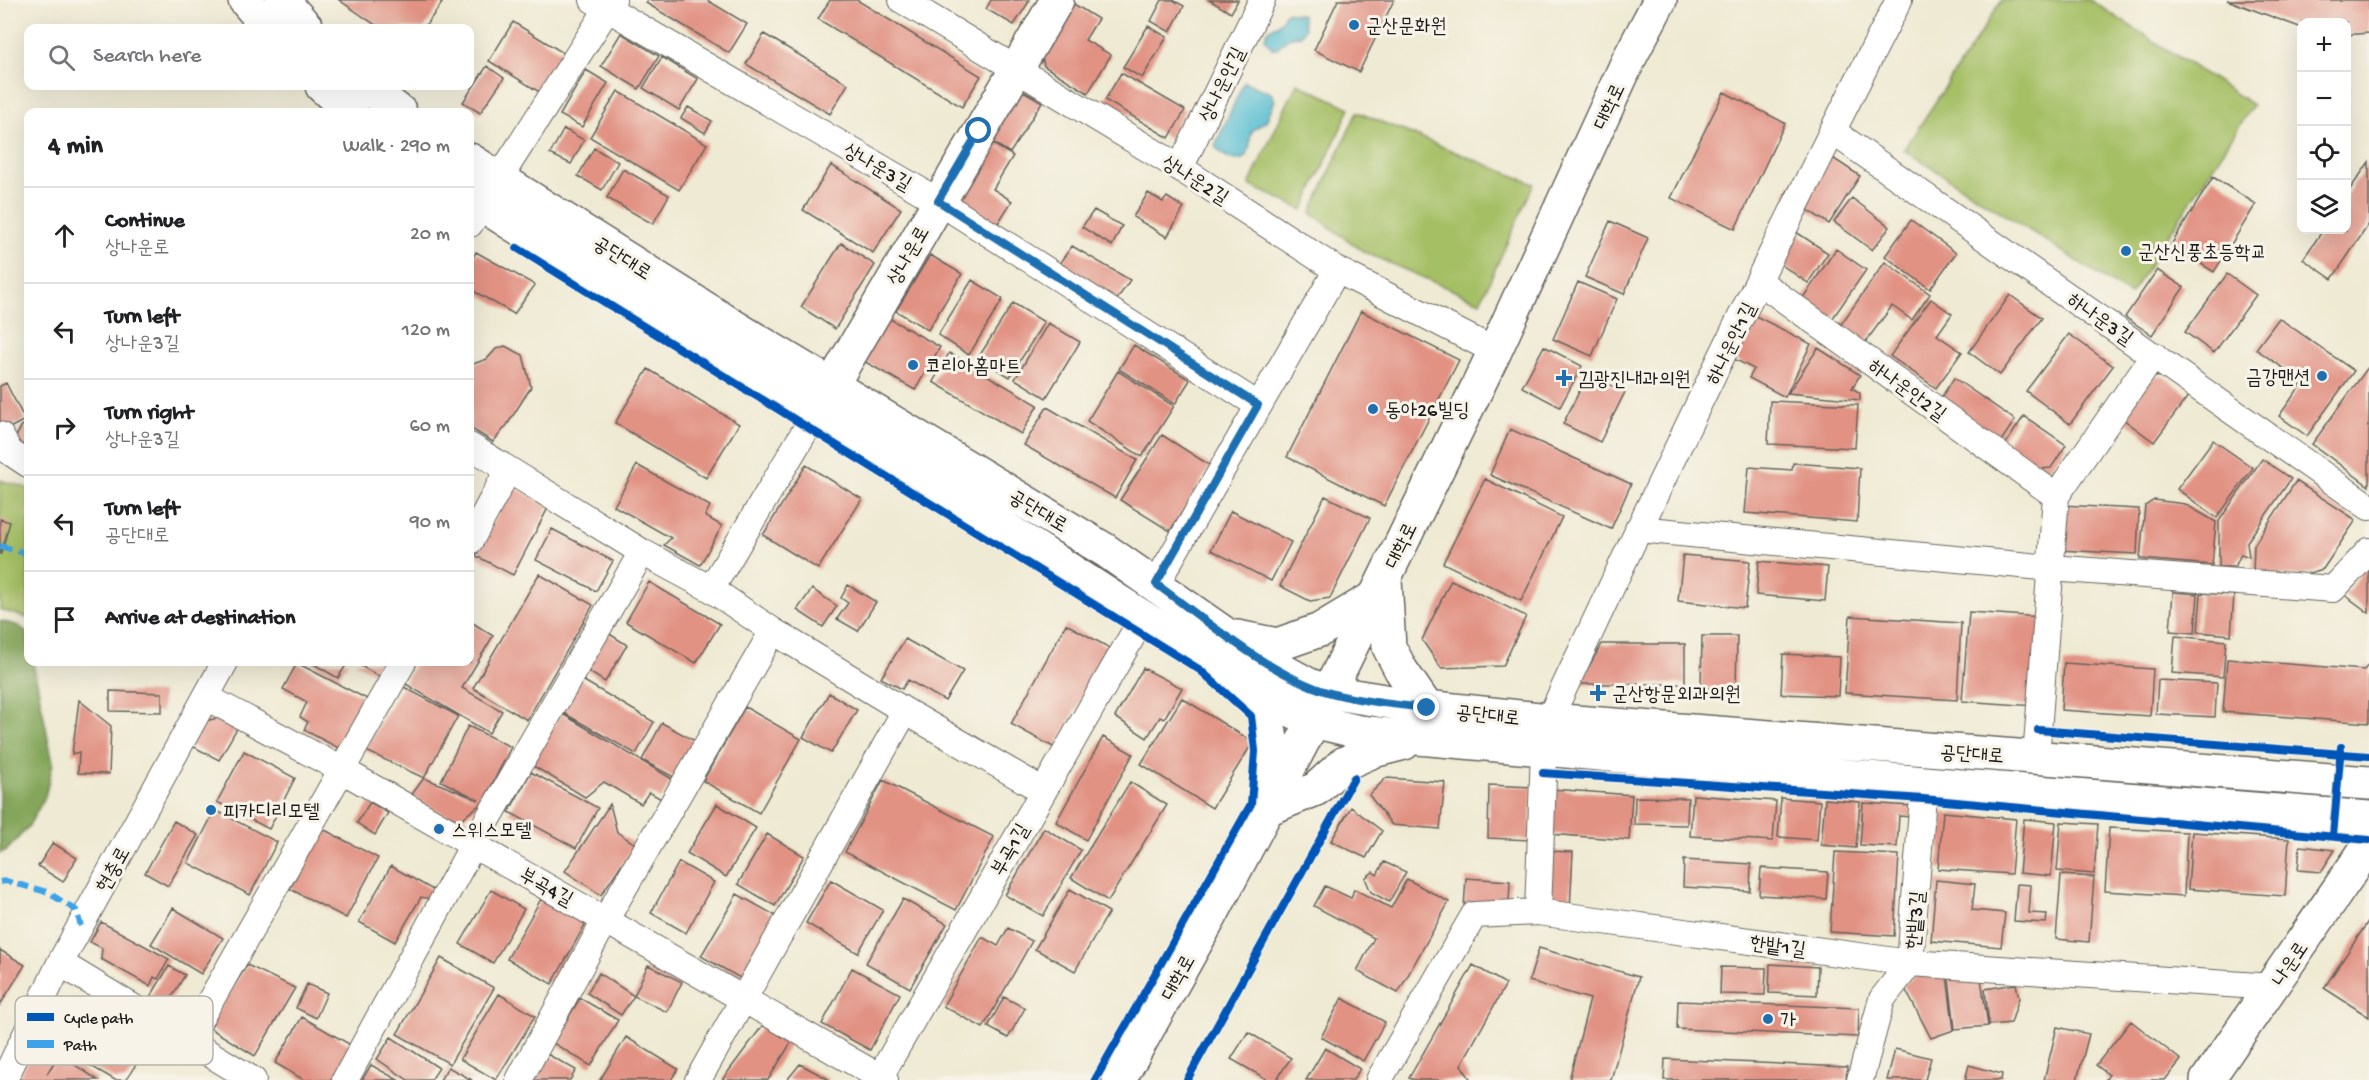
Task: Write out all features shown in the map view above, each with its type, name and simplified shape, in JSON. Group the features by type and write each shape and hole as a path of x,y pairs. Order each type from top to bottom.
{"street":[{"path":"245,0 266,24"},
{"path":"282,0 303,24"},
{"name":"상나운2길","path":"902,0 1016,67 1179,168 1337,270 1495,351"},
{"name":"상나운로","path":"825,398 1057,0"},
{"name":"상나운안길","path":"1179,168 1262,0"},
{"name":"대학로","path":"1119,1080 1329,692 1495,351 1629,59 1660,0"},
{"name":"하나운안1길","path":"1546,735 1638,529 1832,131 1899,0"},
{"path":"479,201 604,3"},
{"name":"상나운3길","path":"604,3 938,201 1258,405"},
{"path":"326,90 347,108"},
{"path":"371,90 395,108"},
{"name":"하나운3길","path":"1832,131 2369,507"},
{"name":"공단대로","path":"474,178 479,201 825,398 1105,550 1258,657 1310,685 1329,692 1426,723 1546,735 1924,783 2369,818"},
{"path":"1156,584 1337,270"},
{"name":"하나운안2길","path":"1760,282 2056,496"},
{"path":"2036,758 2056,496 2154,355"},
{"path":"711,589 825,398"},
{"name":"공단대로","path":"825,398 1142,619 1271,700 1313,721 1359,732 1426,723"},
{"path":"0,435 10,452 24,461"},
{"path":"474,449 642,552 711,589 773,631 905,711 1042,790"},
{"path":"474,534 508,470"},
{"path":"1638,529 2051,568 2333,589 2369,551"},
{"path":"345,1080 473,845 642,552"},
{"path":"1228,636 1276,645 1320,630 1380,587 1389,647 1426,723 1343,764 1316,789 1263,817"},
{"name":"부곡1길","path":"881,1079 1042,790 1142,619"},
{"path":"519,1080 606,919 773,631"},
{"name":"현충로","path":"44,996 60,963 223,666"},
{"path":"213,996 401,666"},
{"path":"1233,676 1267,714 1273,752 1263,817"},
{"name":"부곡4길","path":"206,697 342,770 606,919 741,1000 881,1079"},
{"path":"698,1080 905,711"},
{"path":"1538,912 1546,735"},
{"name":"공단대로","path":"1546,735 2036,758 2369,783"},
{"name":"한밭3길","path":"1860,1080 1882,999 1910,963 1924,783"},
{"name":"나운로","path":"2207,1080 2369,845"},
{"name":"한밭1길","path":"1379,1080 1474,915 1538,912 1910,963 2273,987"},
{"path":"60,963 115,996"},
{"path":"213,1055 253,1080"},
{"name":"현충로","path":"4,1080 15,1057"}],"green space":[{"path":"2002,0 2090,0 2253,105 2130,295 1904,150"},
{"path":"1297,83 1350,108 1303,210 1249,185"},
{"path":"1357,112 1534,184 1480,302 1364,252 1311,213"},
{"path":"0,480 24,487 24,617 0,610"},
{"path":"0,621 19,626 24,630 24,666 34,666 53,763 45,797 28,827 7,850 0,853"}],"water":[{"path":"1286,12 1302,15 1305,28 1301,35 1288,38 1277,48 1272,48 1265,39 1266,35 1281,21"},
{"path":"1244,82 1271,93 1275,100 1266,121 1252,131 1245,157 1236,160 1227,157 1215,146"}],"building":[{"path":"339,0 439,0 442,3 427,24 374,24"},
{"path":"648,0 707,0 747,24 729,53 646,3"},
{"path":"830,0 857,0 981,76 962,107 818,19"},
{"path":"991,0 1030,0 1014,25 986,9"},
{"path":"1162,0 1173,0 1184,6 1170,32 1151,21"},
{"path":"1209,0 1238,0 1231,13"},
{"name":"군산문화원","path":"1338,0 1394,0 1359,72 1314,50"},
{"path":"2227,0 2369,0 2369,33 2351,35 2351,18 2297,18 2297,26"},
{"path":"1069,1 1098,19 1085,40 1111,55 1088,93 1044,66 1040,49"},
{"path":"513,22 565,54 541,93 489,61"},
{"path":"1148,26 1167,37 1142,78 1123,67"},
{"path":"621,33 659,56 639,89 601,66"},
{"path":"764,34 848,84 830,114 746,64"},
{"path":"662,57 698,79 679,110 643,88"},
{"path":"487,66 504,78 480,113 463,102 471,90 474,90 474,86"},
{"path":"586,70 608,83 582,127 560,115"},
{"path":"1121,73 1185,110 1169,138 1105,100"},
{"path":"618,91 707,144 679,190 590,137"},
{"path":"1025,92 1042,102 1010,153 985,138 1012,95"},
{"path":"1724,92 1785,123 1735,229 1671,198"},
{"path":"688,107 712,121 705,133 681,118"},
{"path":"564,129 584,140 571,164 550,154"},
{"path":"983,138 1013,156 993,189 1012,201 995,228 953,202"},
{"path":"1816,147 1860,176 1829,224 1785,195"},
{"path":"594,148 618,162 602,190 578,176"},
{"path":"2369,162 2369,224 2332,279 2303,259 2320,234 2351,234 2351,188"},
{"path":"831,165 901,209 873,253 803,210"},
{"path":"623,169 669,195 653,224 607,198"},
{"path":"2213,177 2256,204 2214,272 2171,245"},
{"path":"1148,193 1163,202 1167,197 1184,208 1167,237 1133,217"},
{"path":"1852,198 1890,227 1872,250 1834,222"},
{"path":"1094,210 1122,226 1112,246 1082,227"},
{"path":"1911,220 1956,253 1930,289 1885,256"},
{"path":"1610,221 1648,238 1624,294 1585,277"},
{"path":"1793,230 1828,253 1808,283 1773,259"},
{"path":"841,243 875,265 835,329 801,307"},
{"path":"1072,246 1130,280 1114,304 1056,268"},
{"path":"1836,249 1866,270 1828,325 1798,305"},
{"path":"476,252 535,285 514,314 474,291 474,256"},
{"path":"930,255 962,274 928,330 896,311"},
{"path":"1885,262 1930,294 1912,320 1892,306 1864,344 1839,327"},
{"path":"2157,270 2184,287 2152,335 2125,317"},
{"path":"2227,274 2256,295 2214,353 2185,332"},
{"path":"972,280 1003,299 969,355 938,335"},
{"path":"1578,282 1617,299 1592,356 1553,339"},
{"path":"2010,295 2042,318 2000,375 1969,352"},
{"path":"1931,299 1952,314 1937,335 1962,352 1936,388 1890,356"},
{"path":"1013,303 1044,322 1010,377 978,358"},
{"path":"1742,309 1811,344 1785,397 1749,378 1754,369 1720,352"},
{"name":"동아26빌딩","path":"1361,311 1459,360 1384,506 1287,457"},
{"path":"885,316 940,347 915,390 860,359"},
{"name":"금강맨션","path":"2279,318 2354,371 2307,436 2279,416 2303,382 2256,349"},
{"path":"1048,323 1080,342 1046,398 1015,379"},
{"path":"2069,334 2113,366 2070,424 2026,391"},
{"path":"1134,345 1190,380 1175,404 1119,369"},
{"path":"505,346 523,355 531,387 507,425 493,442 474,430 474,364 487,359 496,349"},
{"path":"1544,346 1582,366 1560,407 1522,387"},
{"path":"1818,348 1860,375 1852,388 1860,393 1860,400 1788,393"},
{"path":"949,353 1038,405 1021,434 933,382"},
{"path":"2369,366 2369,486 2312,444"},
{"path":"648,369 739,424 706,478 615,423"},
{"path":"1118,371 1174,406 1142,457 1087,421"},
{"path":"1588,374 1625,392 1600,442 1563,424"},
{"path":"2163,376 2189,395 2154,442 2119,416 2147,378"},
{"path":"1954,378 2015,420 1999,444 1938,402"},
{"path":"6,383 24,421 0,433 0,386"},
{"path":"1770,401 1858,405 1855,448 1768,444"},
{"path":"1047,407 1137,460 1115,498 1024,445"},
{"path":"2024,416 2066,445 2051,468 2030,470 2001,451"},
{"path":"22,425 24,426 24,452 12,445"},
{"path":"1510,429 1631,484 1611,529 1490,475"},
{"path":"1162,435 1211,466 1170,531 1120,500"},
{"path":"2213,440 2253,468 2217,518 2177,489"},
{"path":"2262,459 2291,479 2247,542 2249,557 2241,554 2235,567 2219,567 2219,521"},
{"path":"1793,463 1860,468 1857,522 1745,513 1749,467 1792,470"},
{"path":"637,465 710,506 705,516 722,526 700,565 664,545 671,538 614,506"},
{"path":"806,465 862,499 818,569 763,535"},
{"path":"1485,479 1562,517 1521,601 1443,563"},
{"path":"2296,481 2356,520 2323,569 2299,576 2253,574 2254,545"},
{"path":"512,486 549,506 513,575 476,556"},
{"path":"1325,496 1370,518 1330,598 1310,601 1280,586"},
{"path":"2154,500 2185,504 2216,522 2212,565 2140,559 2145,506"},
{"path":"2061,505 2139,509 2137,554 2058,550"},
{"path":"1231,511 1291,542 1271,581 1211,550"},
{"path":"0,519 10,522 1,554 0,554"},
{"path":"552,529 613,561 596,591 536,560"},
{"path":"1683,555 1750,561 1745,608 1678,601"},
{"path":"1759,561 1828,567 1825,601 1756,595"},
{"path":"2369,563 2369,613 2345,595"},
{"path":"539,574 593,605 527,720 473,688"},
{"path":"1451,580 1526,616 1503,666 1441,668 1422,640"},
{"path":"649,582 720,624 696,663 626,622"},
{"path":"848,585 876,602 858,631 837,619 848,603 841,598"},
{"path":"812,589 837,606 823,627 797,610"},
{"path":"2173,592 2198,594 2195,633 2170,631"},
{"path":"2201,593 2234,595 2231,635 2198,632"},
{"path":"1969,612 2042,617 2036,706 1962,701"},
{"path":"1850,616 1961,623 1957,700 1845,693"},
{"path":"474,624 493,636 462,688 502,711 489,733 404,683 414,666 474,666"},
{"path":"1066,624 1110,648 1055,748 1011,724"},
{"path":"608,633 627,645 605,682 586,670"},
{"path":"1702,636 1737,636 1736,688 1701,688"},
{"path":"2175,636 2226,641 2223,677 2172,673"},
{"path":"905,639 963,671 945,701 908,680 902,689 881,678"},
{"path":"1602,644 1685,644 1685,684 1579,684"},
{"path":"1783,654 1840,657 1838,696 1781,694"},
{"path":"2227,659 2364,670 2369,664 2369,723 2223,712"},
{"path":"2064,663 2153,669 2150,716 2061,710"},
{"path":"295,666 303,666 373,702 346,752 304,730 308,722 300,717 307,702 283,689"},
{"path":"317,666 346,666 338,678"},
{"path":"361,666 389,666 382,678"},
{"path":"1143,668 1182,688 1164,719 1160,717 1147,738 1115,717"},
{"path":"579,678 654,722 636,754 560,711"},
{"path":"2158,680 2217,683 2215,717 2156,714"},
{"path":"402,686 458,716 424,778 364,750"},
{"path":"110,691 162,693 162,712 110,711"},
{"path":"829,693 857,710 831,753 803,737"},
{"path":"1182,698 1253,742 1212,808 1141,764"},
{"path":"79,700 111,726 109,774 78,773 79,752 72,754"},
{"path":"745,707 801,739 759,813 703,781"},
{"path":"561,713 672,779 661,799 649,792 641,804 604,782 585,797 530,764"},
{"path":"218,718 237,728 219,760 190,745 201,722"},
{"path":"662,723 697,742 677,779 642,760"},
{"path":"468,726 511,747 483,802 459,821 410,797 424,778 479,800 441,781"},
{"path":"1103,737 1133,754 1086,840 1056,822"},
{"path":"244,751 295,778 269,829 217,802"},
{"path":"531,772 598,808 576,848 509,812"},
{"path":"1386,778 1445,782 1440,829 1392,825 1369,795"},
{"path":"883,780 994,837 956,910 845,852"},
{"path":"1130,782 1167,805 1108,901 1071,878"},
{"path":"1489,785 1532,787 1530,840 1488,838"},
{"path":"1551,789 1632,795 1629,840 1548,834"},
{"path":"1693,795 1776,801 1773,841 1690,836"},
{"path":"1635,797 1688,798 1687,825 1634,824"},
{"path":"1781,798 1820,801 1817,840 1778,837"},
{"path":"1825,799 1860,802 1856,848 1821,845"},
{"path":"370,802 388,813 375,835 357,823"},
{"path":"1863,803 1912,806 1911,817 1899,816 1897,847 1860,845"},
{"path":"610,804 617,832 635,844 601,895 565,871"},
{"path":"717,804 756,828 726,877 687,853"},
{"path":"1351,807 1382,831 1366,858 1331,841"},
{"path":"215,810 277,842 250,895 188,863"},
{"path":"1943,812 2016,819 2011,874 1938,869"},
{"path":"2024,819 2056,822 2051,876 2019,873"},
{"path":"174,821 198,835 168,886 145,873"},
{"path":"2061,822 2098,824 2094,874 2057,871"},
{"path":"321,828 378,858 346,918 290,889"},
{"path":"1044,828 1081,850 1043,916 1005,895"},
{"path":"2109,828 2187,832 2184,896 2105,891"},
{"path":"2192,832 2289,839 2285,896 2188,889"},
{"path":"767,834 804,856 775,906 738,884"},
{"path":"53,843 77,858 63,882 38,866"},
{"path":"2300,846 2335,850 2321,872 2298,870"},
{"path":"1546,851 1573,852 1570,910 1543,909"},
{"path":"1835,852 1899,855 1894,936 1830,932"},
{"path":"1684,860 1751,864 1750,891 1683,887"},
{"path":"679,862 714,882 686,933 651,913"},
{"path":"1384,862 1406,872 1389,902 1371,892 1365,878 1373,872 1377,875"},
{"path":"391,866 435,891 430,899 421,897 395,942 359,922"},
{"path":"1761,868 1828,872 1826,899 1759,895"},
{"path":"2061,875 2094,877 2089,942 2056,939"},
{"path":"1466,878 1510,881 1509,902 1498,908 1464,907"},
{"path":"1407,879 1449,902 1398,993 1357,971 1374,938 1314,906 1325,886 1351,898 1354,889 1391,908"},
{"path":"831,880 883,910 858,953 806,923"},
{"path":"1936,880 1975,884 1972,910 2005,913 2001,947 1931,941"},
{"path":"2017,884 2031,885 2029,913 2047,914 2046,923 2014,921"},
{"path":"1070,889 1109,912 1075,971 1035,949"},
{"path":"491,890 524,909 493,963 460,944"},
{"path":"737,894 776,916 740,978 701,956"},
{"path":"541,899 586,923 552,984 507,959"},
{"path":"903,899 947,924 910,988 866,963"},
{"path":"173,908 223,938 201,974 151,944"},
{"path":"2369,920 2369,1017 2324,988"},
{"path":"101,922 169,959 158,979 154,977 150,986 101,959 102,948 90,942"},
{"path":"1008,928 1032,941 983,1028 943,1006 982,937 998,946"},
{"path":"1539,948 1639,977 1611,1080 1569,1080 1590,999 1529,981"},
{"path":"0,950 25,965 0,1005"},
{"path":"441,958 494,988 450,1064 397,1034"},
{"path":"1770,964 1818,967 1817,995 1769,993"},
{"path":"247,965 295,988 255,1056 213,1030 213,1019"},
{"path":"648,965 682,982 667,1012 634,996"},
{"path":"1473,965 1506,984 1461,1065 1471,1080 1414,1080 1409,1078"},
{"path":"169,966 185,975 172,996 151,996"},
{"path":"1721,967 1766,968 1765,995 1720,994"},
{"path":"852,968 900,994 870,1050 822,1024"},
{"path":"1946,970 1954,1030 1931,1038 1903,985 1921,971"},
{"path":"1948,970 1980,972 1988,1026 1955,1029"},
{"path":"599,973 634,996 621,1015 587,993"},
{"path":"307,984 327,993 316,1018 296,1008"},
{"path":"2016,984 2019,998 2011,1023 1989,1025 1985,989"},
{"path":"499,994 535,1016 496,1080 460,1059"},
{"path":"1004,997 1025,1008 1008,1038 988,1027"},
{"path":"580,998 618,1020 591,1066 553,1043"},
{"path":"1342,998 1385,1022 1363,1061 1321,1037"},
{"name":"가","path":"1678,1001 1859,1008 1858,1037 1677,1029"},
{"path":"302,1017 356,1048 337,1080 304,1080 275,1063"},
{"path":"2131,1021 2181,1060 2165,1080 2105,1080 2109,1075 2096,1065"},
{"path":"763,1025 792,1041 768,1080 722,1080"},
{"path":"2057,1027 2089,1034 2077,1080 2044,1080"},
{"path":"1248,1032 1291,1058 1276,1080 1268,1080 1231,1059"},
{"path":"391,1037 439,1068 431,1080 408,1080 377,1059"},
{"path":"626,1037 678,1069 671,1080 600,1080"},
{"path":"1325,1048 1360,1069 1353,1080 1306,1080"},
{"path":"1895,1049 1931,1058 1925,1080 1887,1080"},
{"path":"547,1054 576,1070 570,1080 532,1080"},
{"path":"1665,1059 1847,1067 1846,1080 1664,1080"},
{"path":"800,1064 830,1080 787,1080"},
{"path":"26,1065 52,1065 47,1074 53,1065 75,1065 98,1080 16,1080"},
{"path":"89,1065 136,1065 126,1080 115,1080"},
{"path":"371,1065 398,1080 362,1080"},
{"path":"1969,1065 2002,1074 2001,1080 1965,1080"},
{"path":"448,1067 472,1080 440,1080"}],"marked path":[{"path":"0,546 24,553"},
{"path":"0,882 6,881 47,892 76,910 81,926"}],"cycle path":[{"path":"517,248 1200,670 1251,716 1255,751 1251,804 1095,1080"},
{"path":"2038,730 2369,756"},
{"path":"2333,836 2341,747"},
{"path":"1543,773 1923,799 2369,840"},
{"path":"1187,1080 1354,778"}],"place":[{"name":"군산문화원","path":"1354,25"},
{"name":"군산신풍초등학교","path":"2126,251"},
{"name":"코리아홈마트","path":"913,365"},
{"name":"금강맨션","path":"2322,376"},
{"name":"김광진내과의원","path":"1564,378"},
{"name":"동아26빌딩","path":"1373,409"},
{"name":"군산항문외과의원","path":"1598,693"},
{"name":"피카디리모텔","path":"211,810"},
{"name":"스위스모텔","path":"439,829"},
{"name":"가","path":"1768,1019"}],"route":[{"path":"979,131 938,201 1258,405 1156,584 1258,657 1310,685 1329,692 1427,708"}]}
